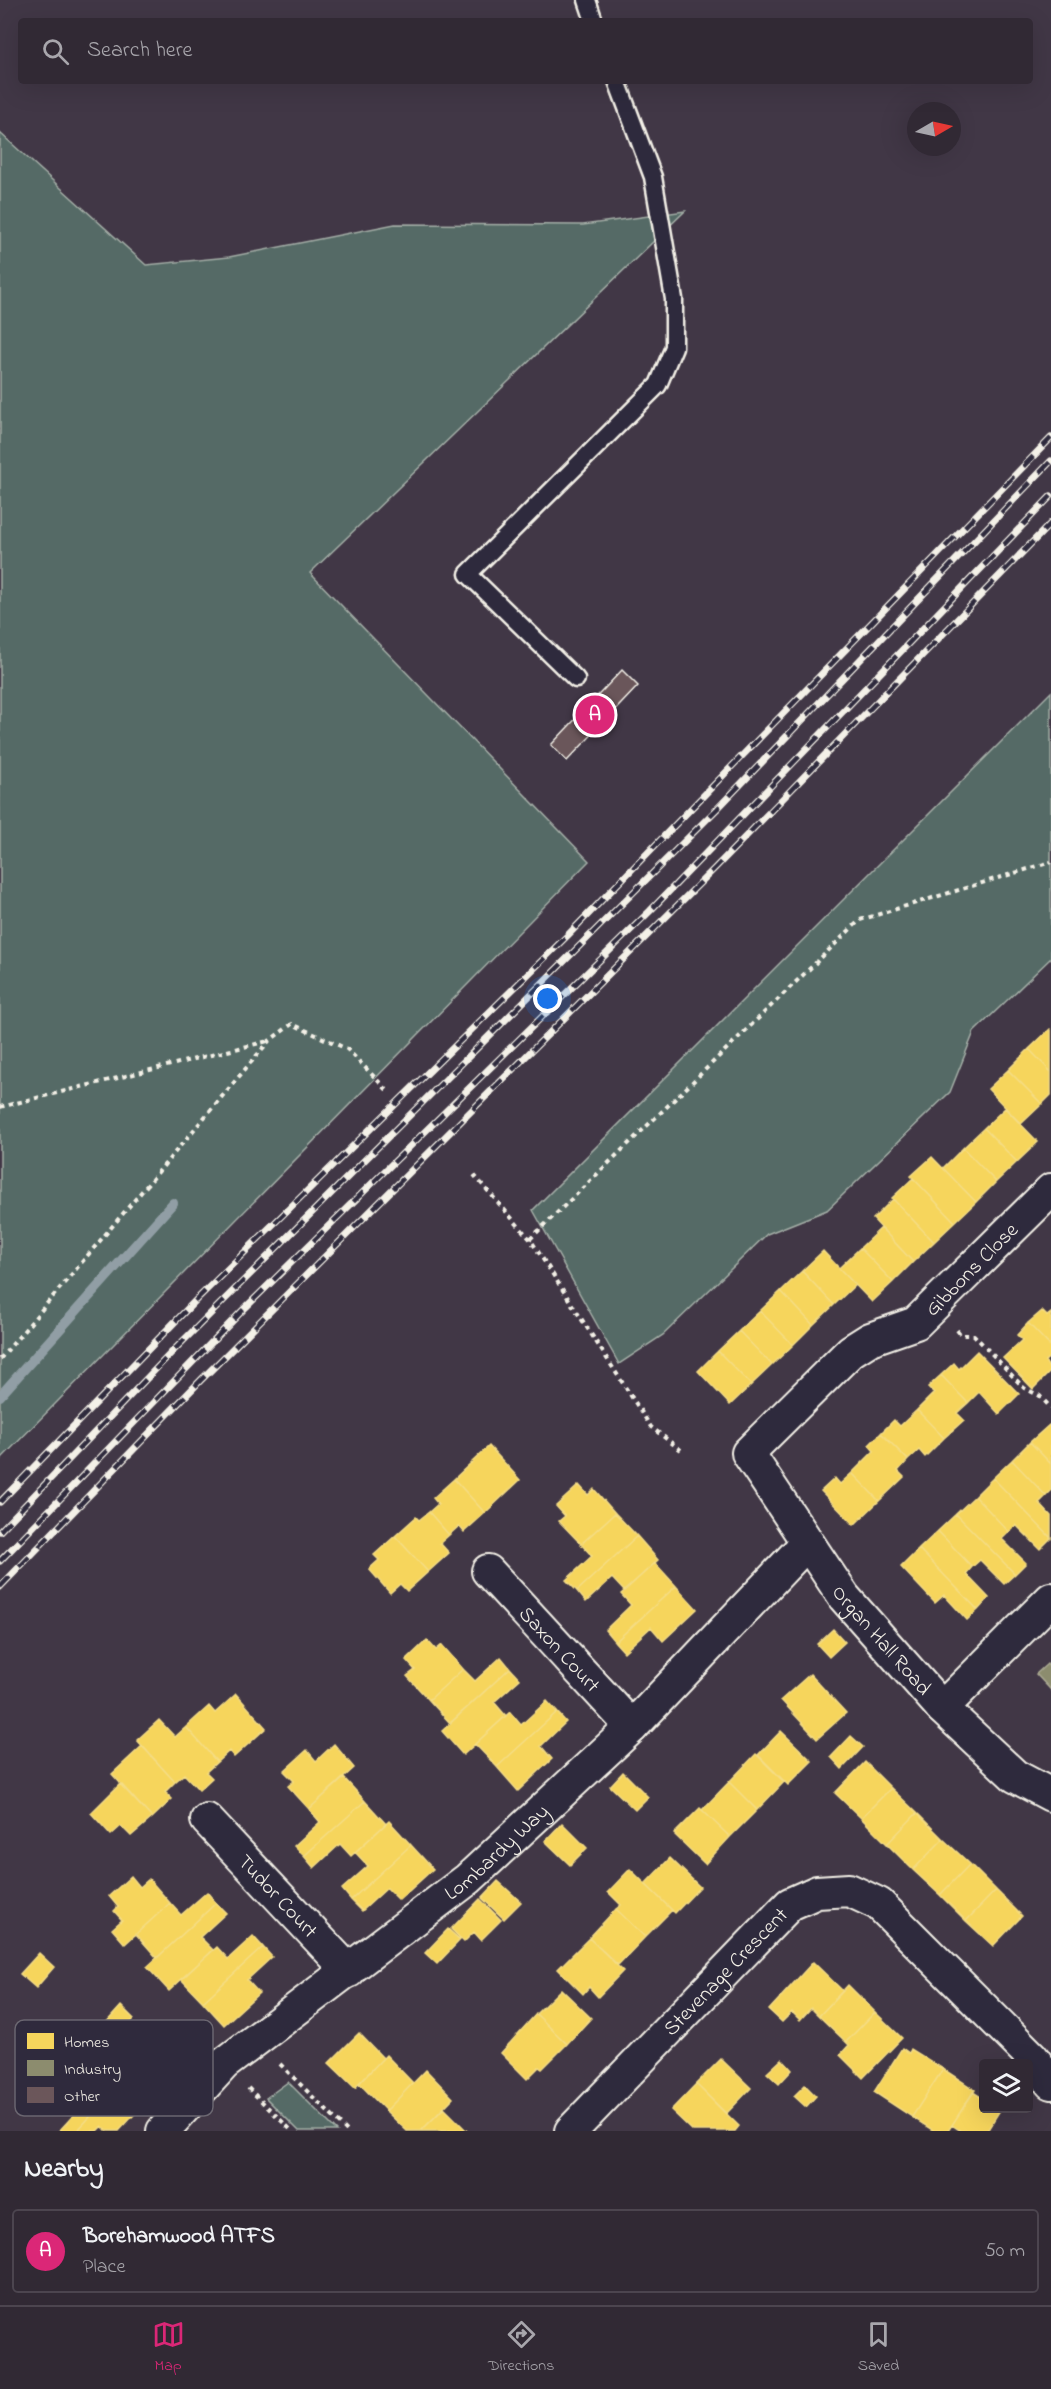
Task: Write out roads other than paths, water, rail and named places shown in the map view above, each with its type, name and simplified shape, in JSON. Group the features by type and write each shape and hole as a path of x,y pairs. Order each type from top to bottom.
{"street":[{"name":"Gibbons Close","path":"748,1453 851,1352 870,1339 916,1323 1051,1190"},
{"name":"Organ Hall Road","path":"748,1453 844,1597 942,1708 1015,1776 1051,1795"},
{"name":"Lombardy Way","path":"213,2076 224,2064 468,1879 632,1727 807,1544"},
{"name":"Saxon Court","path":"488,1571 632,1727"},
{"path":"942,1708 1051,1599"},
{"name":"Tudor Court","path":"207,1820 349,1971"},
{"name":"Stevenage Crescent","path":"571,2131 790,1904 817,1892 849,1890 879,1904 1032,2057 1051,2083"},
{"name":"Lombardy Way","path":"163,2131 177,2116"}],"lane":[{"path":"586,0 593,18"},
{"path":"576,679 468,574 658,385 674,347 674,299 653,177 618,84"}],"waterway":[{"path":"0,1396 173,1203"}],"railway":[{"path":"0,1502 197,1299 568,935 1051,438"},
{"path":"0,1531 174,1350 717,809 1051,461"},
{"path":"0,1561 243,1310 650,911 1051,496"},
{"path":"0,1587 201,1380 715,868 1051,523"}],"place":[{"name":"Borehamwood ATFS","path":"595,715"}]}
